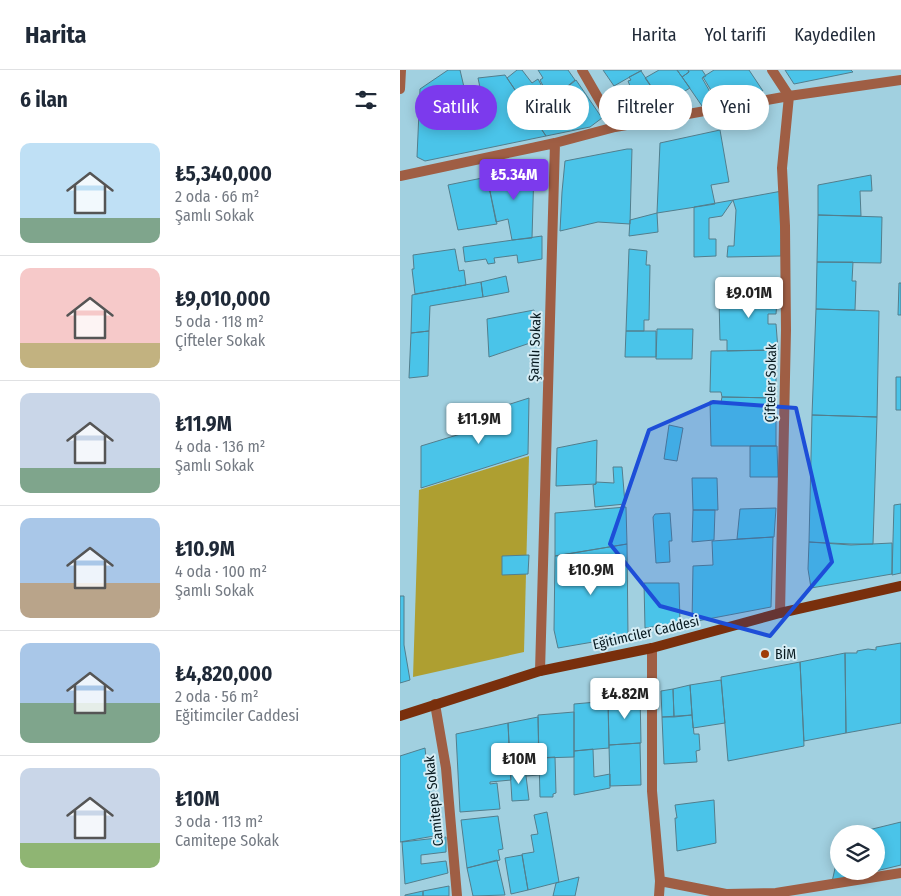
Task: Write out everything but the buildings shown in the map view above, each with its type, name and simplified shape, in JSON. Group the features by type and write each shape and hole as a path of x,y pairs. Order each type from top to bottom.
{"street":[{"path":"400,89 401,70"},
{"path":"582,70 599,99"},
{"path":"772,70 789,96"},
{"path":"692,113 789,96 901,80"},
{"name":"Çifteler Sokak","path":"780,613 786,330 785,226 782,168 789,96"},
{"path":"400,176 555,143 604,130"},
{"name":"Şamlı Sokak","path":"540,671 555,143"},
{"name":"Eğitimciler Caddesi","path":"400,716 540,671 652,648 780,613 901,586"},
{"path":"652,648 652,791 660,881 659,896"},
{"name":"Camitepe Sokak","path":"435,704 446,768 457,896"},
{"path":"660,881 726,894 776,893 901,873"}],"highlighted area":[{"path":"713,402 796,408 832,562 770,636 660,606 610,544 649,430"}],"shaded area":[{"path":"529,456 524,652 413,677 419,490"}],"place":[{"name":"BİM","path":"765,654"}]}
